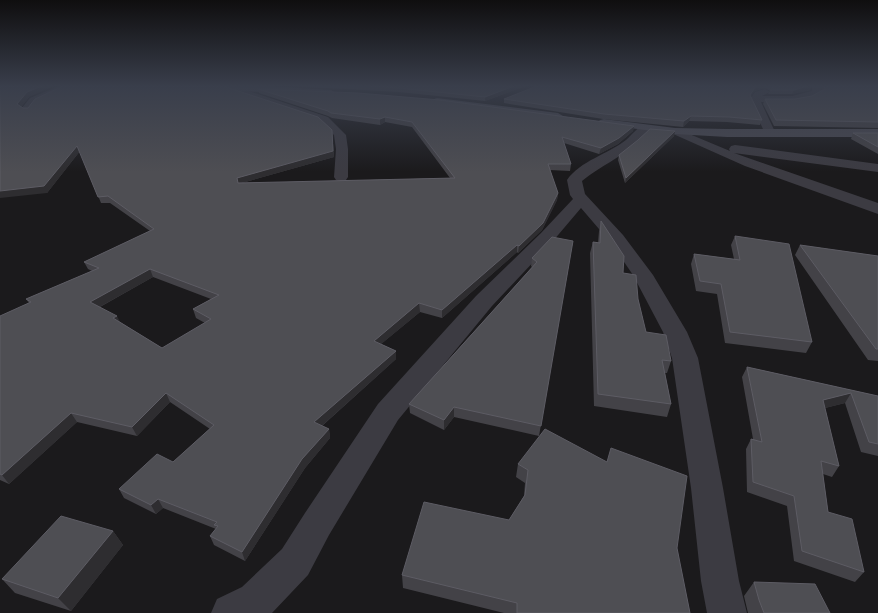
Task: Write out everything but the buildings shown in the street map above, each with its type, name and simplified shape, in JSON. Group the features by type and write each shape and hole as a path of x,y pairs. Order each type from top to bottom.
{"main road":[{"path":"543,115 567,118"},
{"path":"595,121 675,131 770,134 878,133"}],"street":[{"path":"311,115 324,120 340,135 342,149 341,177"},
{"path":"762,115 770,134"},
{"path":"645,128 630,143 589,168 574,180 578,195 617,239 643,275 675,332 685,358 726,613"},
{"path":"675,131 706,146 760,168 878,209"},
{"path":"706,146 750,150 878,168"},
{"path":"231,613 256,601 295,562 317,524 388,412 484,301 547,237 582,198"}]}
